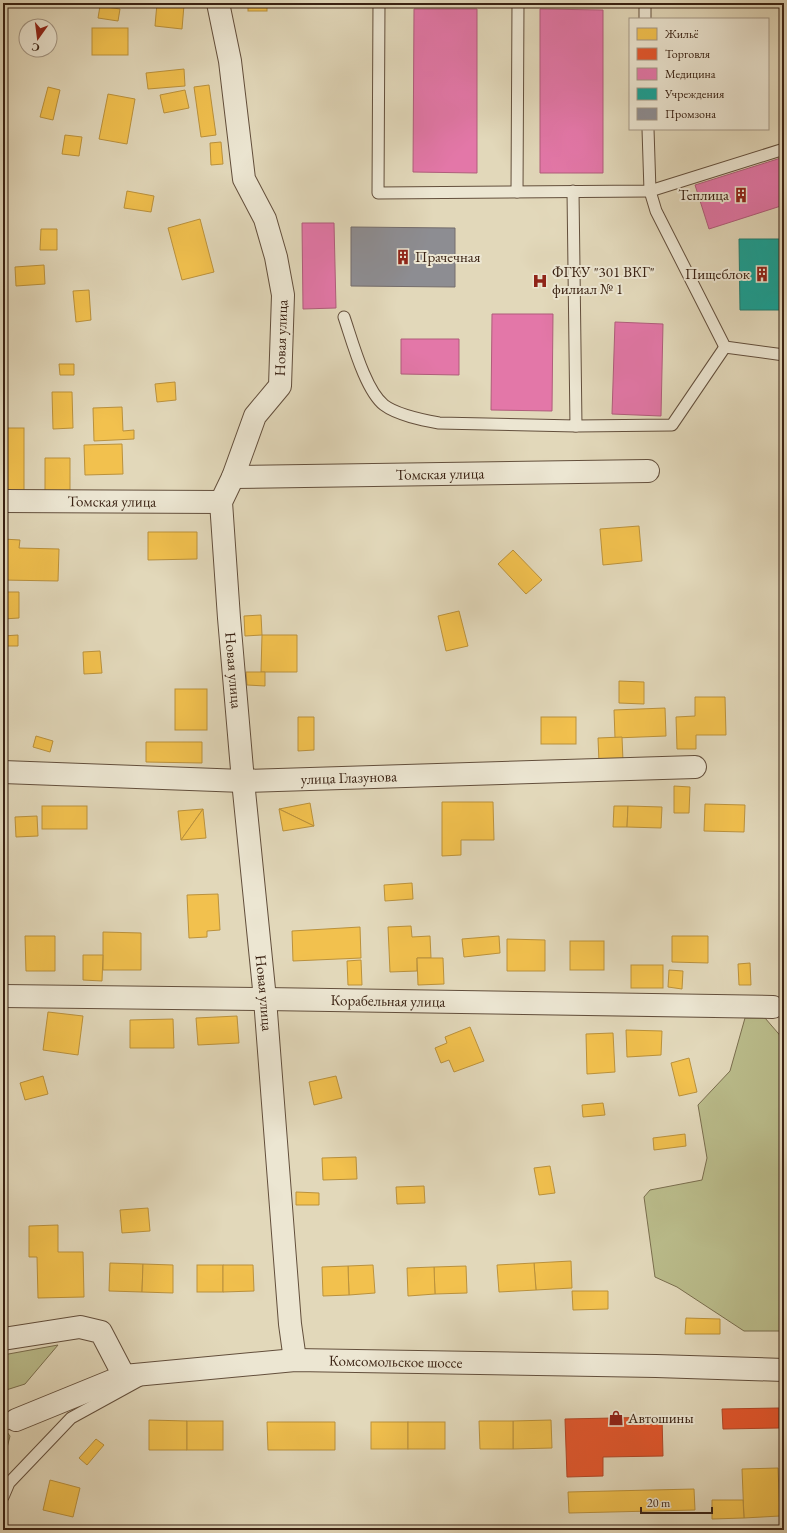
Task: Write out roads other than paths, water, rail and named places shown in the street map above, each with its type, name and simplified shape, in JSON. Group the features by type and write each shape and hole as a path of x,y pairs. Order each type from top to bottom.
{"street":[{"name":"Новая улица","path":"218,3 230,61 244,179 265,219 276,257 283,295 280,386 255,416 233,477 221,502 243,781 264,998 290,1324 295,1360"},
{"name":"Томская улица","path":"233,477 648,471"},
{"name":"Томская улица","path":"3,500 221,502"},
{"name":"улица Глазунова","path":"3,772 243,781 695,767"},
{"name":"Корабельная улица","path":"3,996 264,998 778,1007"},
{"path":"3,1339 80,1327 101,1332 124,1376"},
{"name":"Комсомольское шоссе","path":"10,1423 124,1376 295,1360 656,1366 784,1370"}],"lane":[{"path":"379,3 378,193 650,191 784,149"},
{"path":"517,192 518,3"},
{"path":"645,3 645,18"},
{"path":"648,130 650,191 656,211 725,347"},
{"path":"573,191 576,426"},
{"path":"344,317 361,369 373,391 383,404 419,419 440,423 576,426 672,425 725,347"},
{"path":"725,347 784,355"},
{"path":"3,1497 9,1483 71,1418 153,1373"}],"place":[{"name":"Теплица","path":"741,195"},
{"name":"Прачечная","path":"403,257"},
{"name":"Пищеблок","path":"762,274"},
{"name":"ФГКУ \"301 ВКГ\" филиал № 1","path":"540,281"},
{"name":"Автошины","path":"616,1418"}]}
